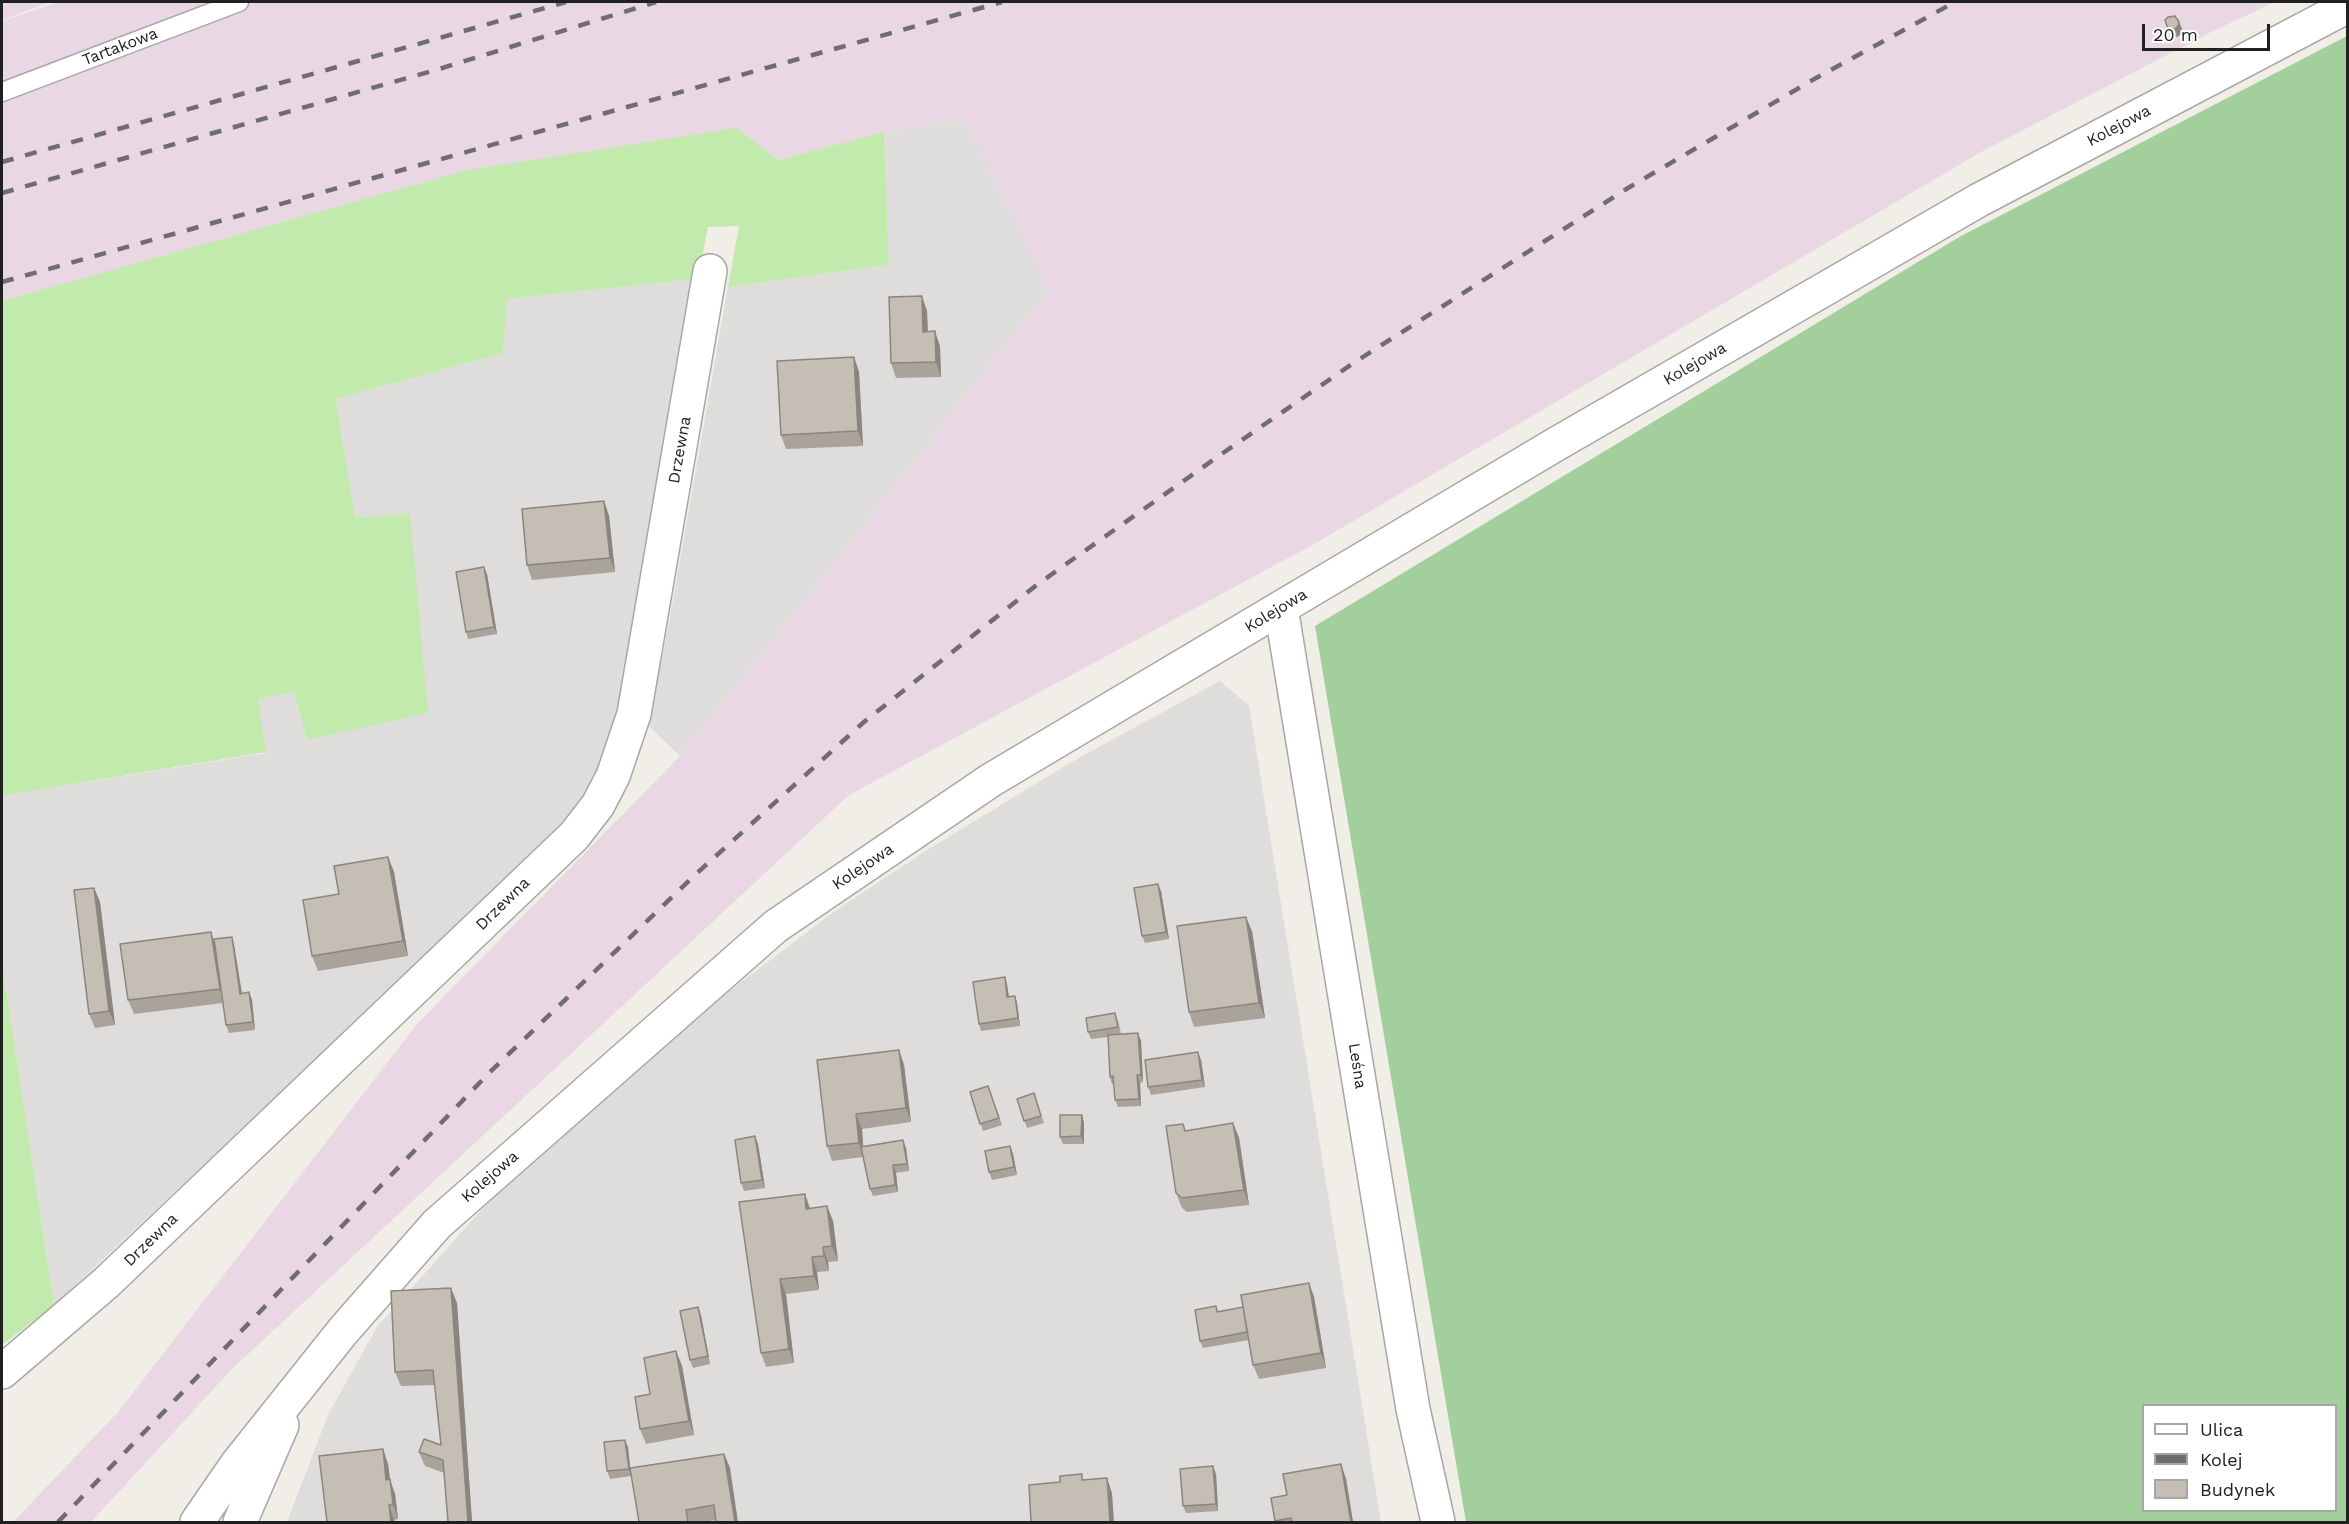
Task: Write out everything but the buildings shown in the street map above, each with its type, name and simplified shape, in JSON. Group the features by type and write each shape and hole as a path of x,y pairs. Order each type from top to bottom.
{"street":[{"name":"Kolejowa","path":"197,1522 237,1464 343,1331 436,1224 776,926 991,780 1558,443 1979,200 2348,6"},
{"name":"Drzewna","path":"2,1372 123,1267 574,836 598,805 613,776 634,714 711,271"},
{"name":"Leśna","path":"1281,608 1413,1409 1438,1522"},
{"name":"Kolejowa","path":"240,1522 284,1422 315,1366"}],"lane":[{"name":"Tartakowa","path":"2,92 239,2"}],"shaded area":[{"path":"2,2 51,2 2,20"},
{"path":"58,2 2275,2 2211,32 1981,152 1316,543 849,795 232,1369 91,1522 13,1522 119,1411 417,1024 680,756 811,594 1049,290 965,119 884,132 2,368 2,21"},
{"path":"965,119 1049,290 811,594 680,756 648,725 669,623 728,287 889,265 884,132"},
{"path":"698,279 630,687 590,791 565,826 54,1305 2,962 2,796 266,753 257,699 294,692 307,740 410,514 355,517 336,399 503,353 507,299"},
{"path":"1220,681 1249,706 1381,1522 287,1522 328,1415 377,1327 491,1199 678,1030 835,911 927,850 1075,760"}],"green space":[{"path":"2347,36 2347,1522 1466,1522 1315,626 1961,236"},
{"path":"737,128 778,160 884,132 889,265 728,287 739,226 708,227 698,279 507,299 503,353 336,399 355,517 410,514 428,713 307,740 294,692 258,699 266,752 2,796 2,301 468,170"},
{"path":"2,962 54,1305 2,1345"}],"railway":[{"path":"2,162 566,2"},
{"path":"2,193 439,69 656,2"},
{"path":"2,282 1002,2"},
{"path":"58,1522 490,1072 696,874 864,722 1038,584 1355,362 1628,188 1816,78 1955,2"}]}
